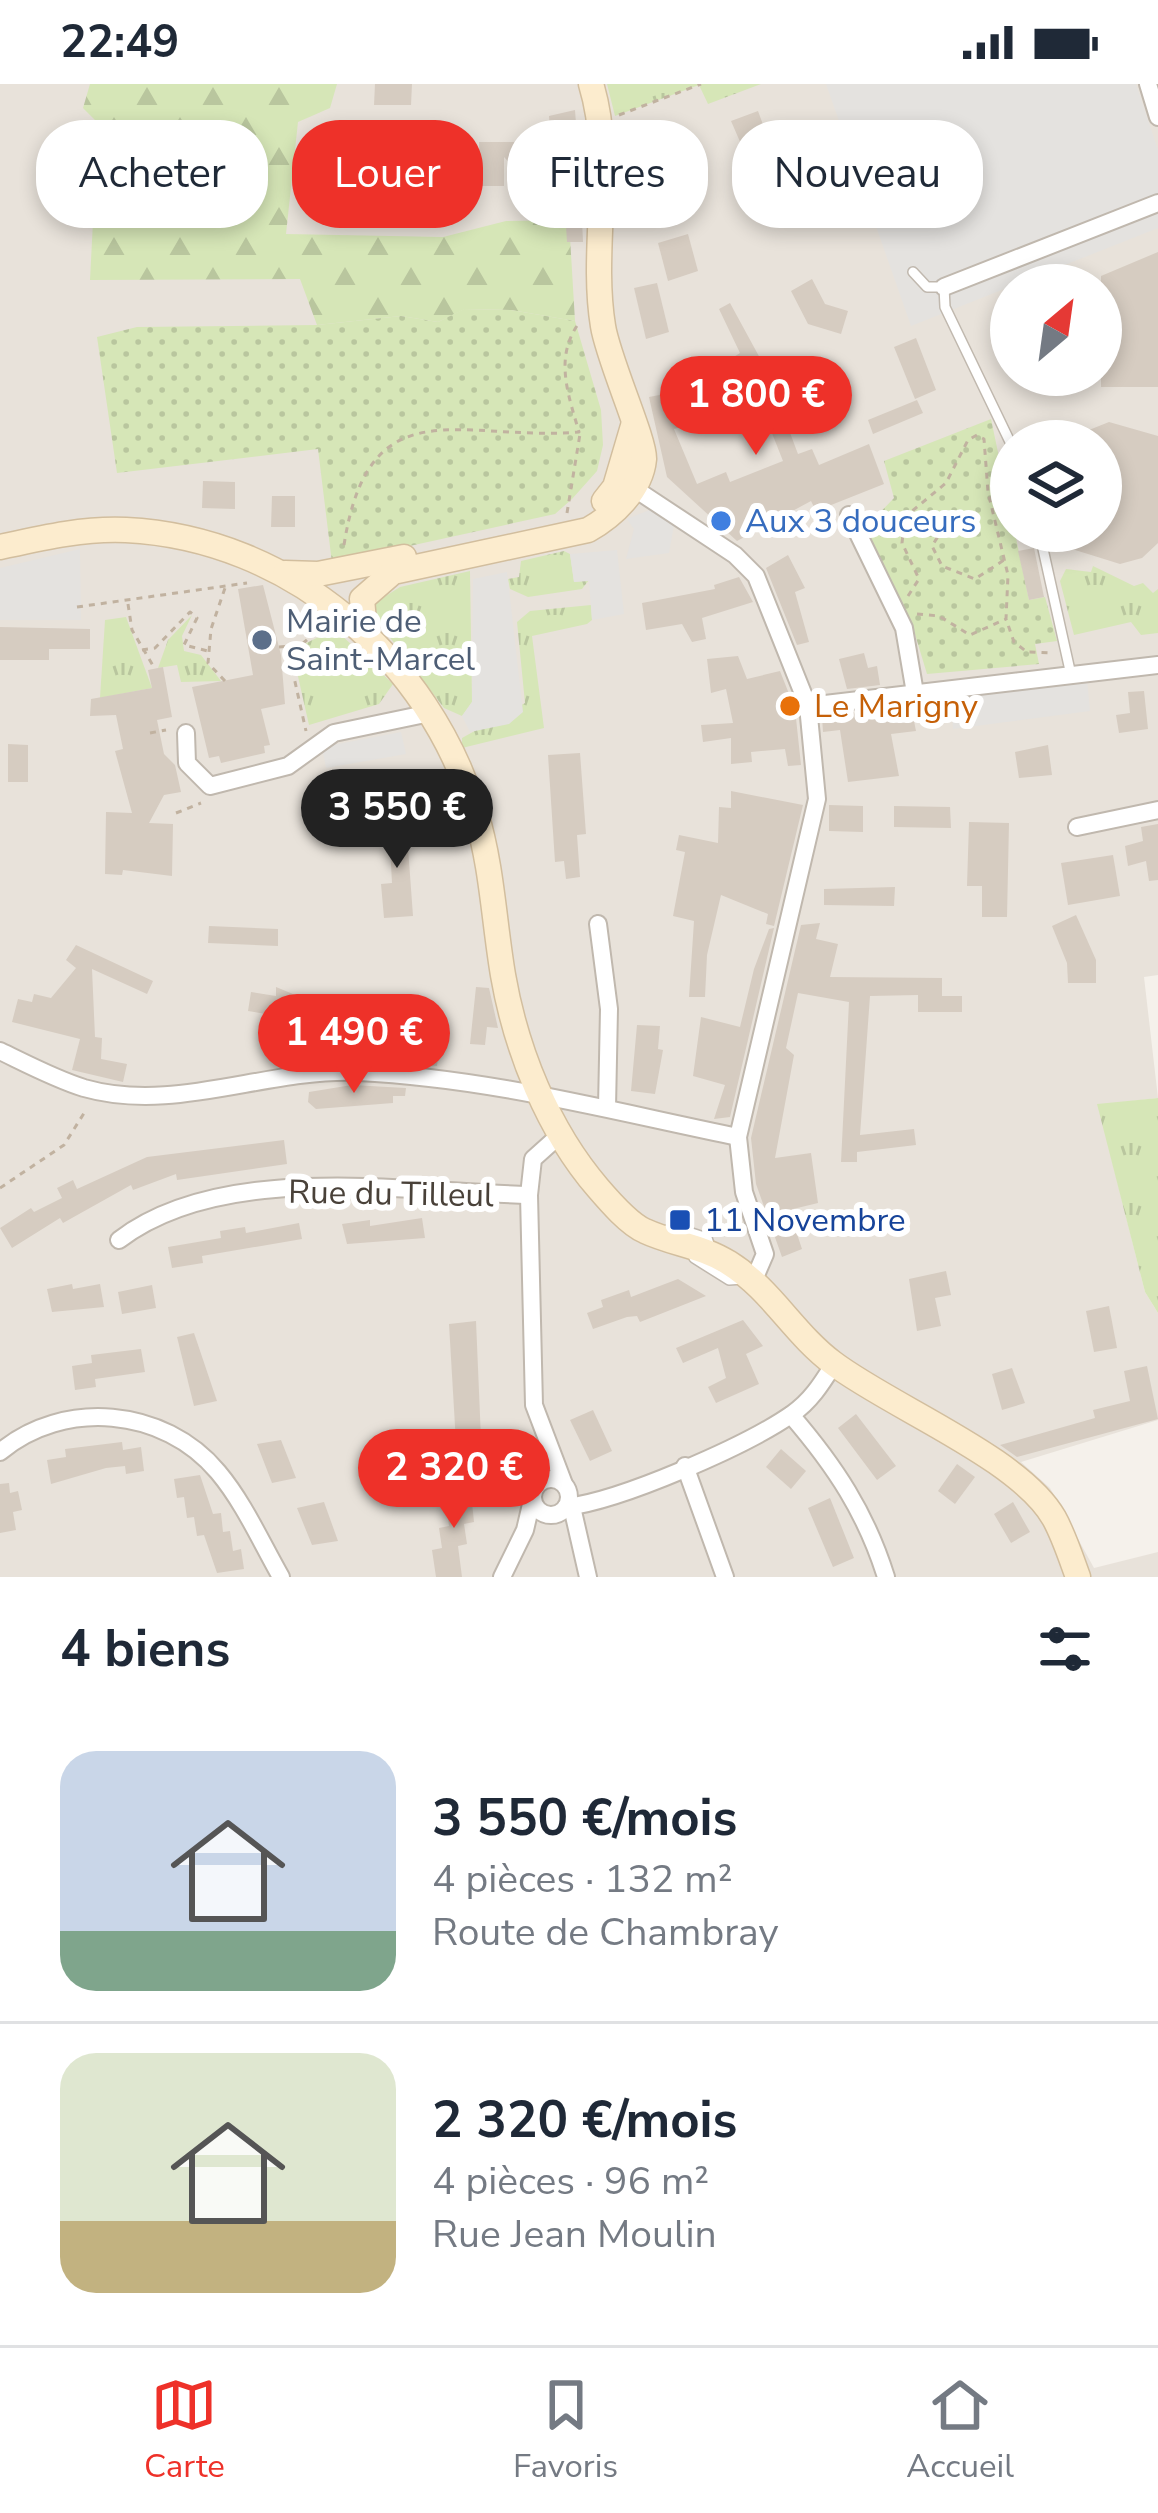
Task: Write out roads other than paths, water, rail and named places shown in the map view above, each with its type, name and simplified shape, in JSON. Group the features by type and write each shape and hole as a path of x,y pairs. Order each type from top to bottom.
{"street":[{"path":"365,632 362,598 393,572 588,530 610,518 626,483 633,426 608,357 601,295 604,214 591,84"},
{"path":"1148,84 1158,117"},
{"path":"944,287 1158,203"},
{"path":"280,573 348,569 566,520 599,506 626,483"},
{"path":"626,483 735,555 756,576 808,706 817,799 738,1137 744,1192 765,1254 751,1280"},
{"path":"849,515 904,628 915,693"},
{"path":"0,547 68,533 125,530 204,541 280,573 335,604 365,632 430,713 476,813 504,981 536,1091 597,1187 641,1230 701,1248 751,1280 834,1364 1026,1484 1054,1516 1078,1577"},
{"path":"335,604 348,569"},
{"path":"808,706 1158,665"},
{"path":"186,733 187,763 209,786 288,766 334,733 430,713"},
{"path":"1077,827 1158,810"},
{"path":"598,924 609,1009 608,1108"},
{"path":"0,1051 98,1090 171,1096 313,1072 355,1072 536,1091 738,1137"},
{"path":"562,1133 533,1159 529,1196 534,1405 569,1495 589,1577"},
{"name":"Rue du Tilleul","path":"119,1240 185,1202 321,1186 529,1196"},
{"path":"525,1530 547,1515 685,1466 791,1415 814,1395 834,1364"},
{"path":"0,1452 52,1420 101,1415 143,1424 186,1443 217,1471 280,1577"},
{"path":"791,1415 836,1466 870,1527 886,1577"},
{"path":"502,1577 525,1530 547,1442"},
{"path":"685,1466 725,1577"},
{"path":"536,1491 552,1479 564,1484"},
{"path":"536,1491 547,1515"}],"lane":[{"path":"913,272 927,287 944,287 945,307 1002,420"},
{"path":"1044,552 1071,675"}],"place":[{"name":"Aux 3 douceurs","path":"721,521"},
{"name":"Mairie de Saint-Marcel","path":"262,640"},
{"name":"Le Marigny","path":"790,706"},
{"name":"11 Novembre","path":"680,1220"}]}
